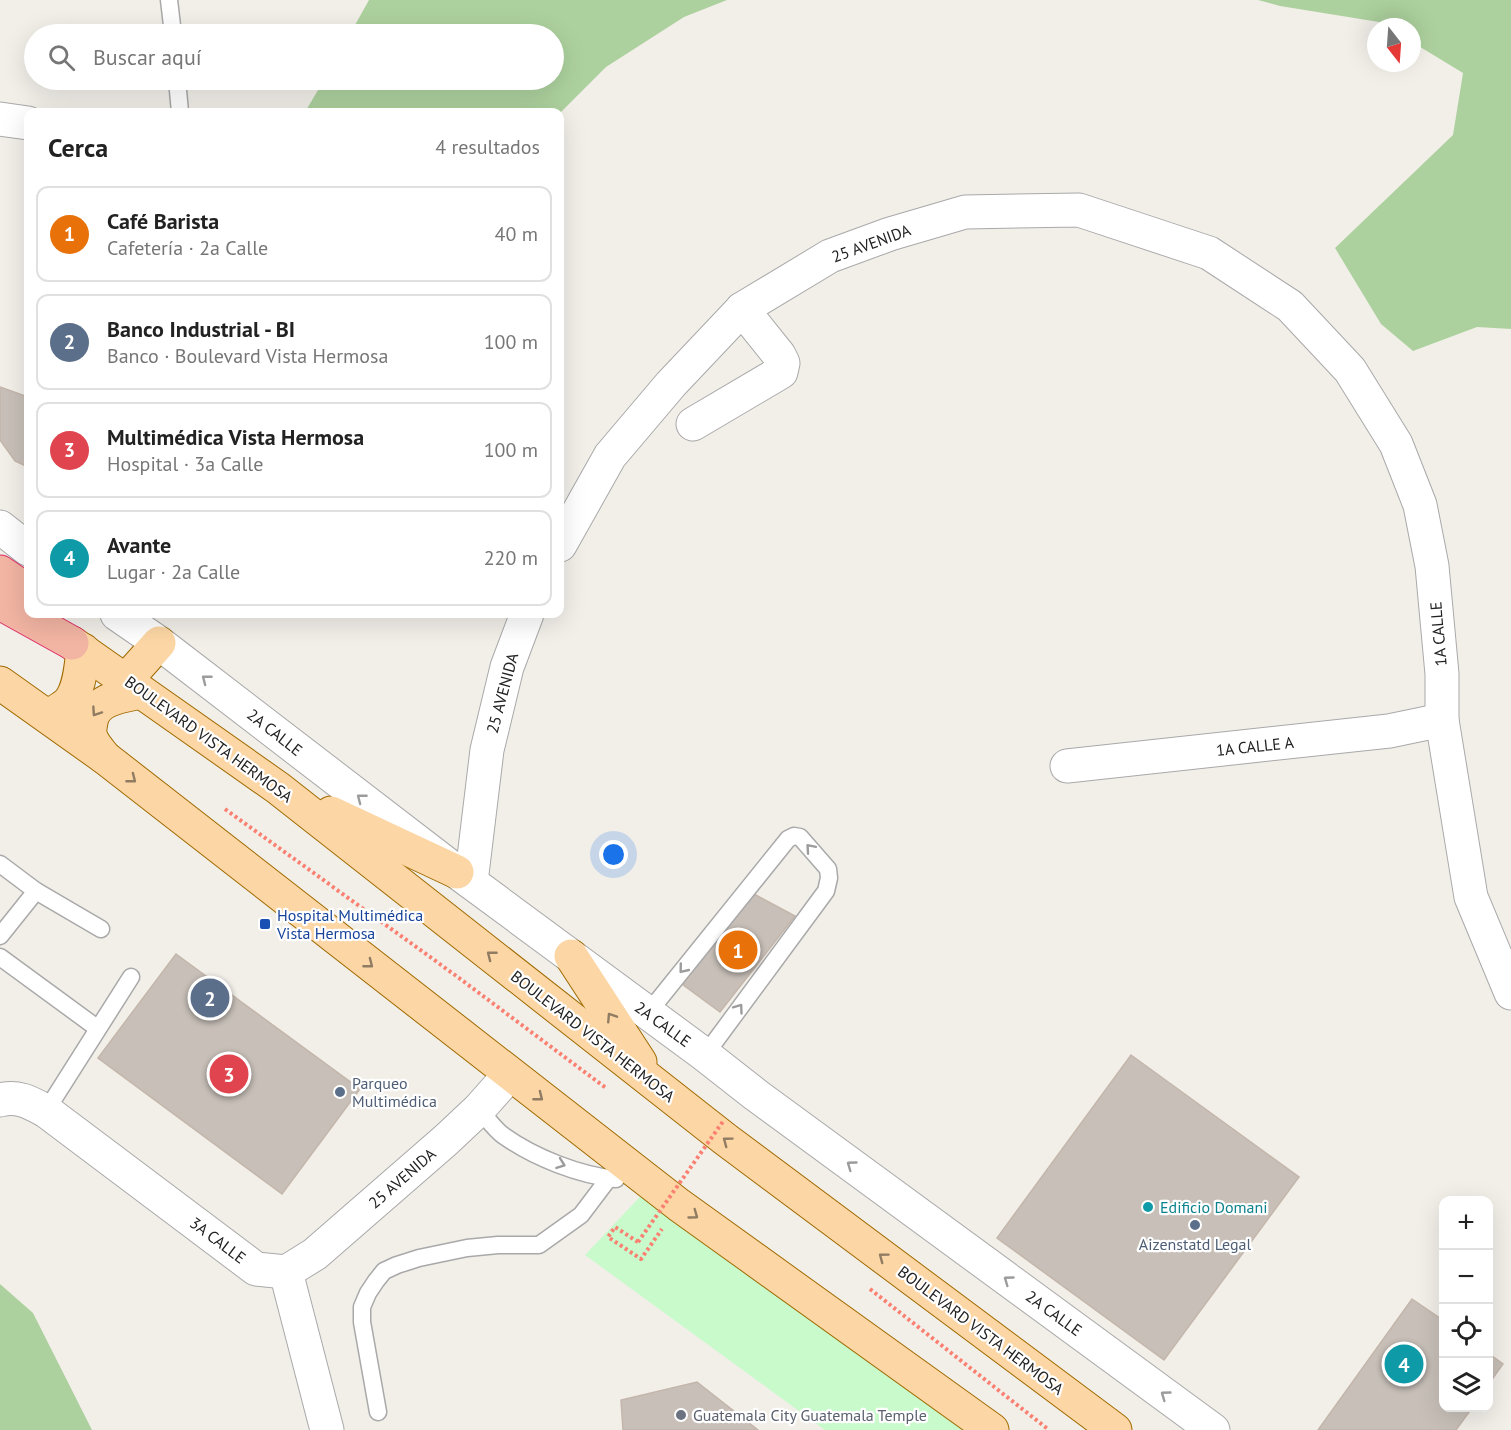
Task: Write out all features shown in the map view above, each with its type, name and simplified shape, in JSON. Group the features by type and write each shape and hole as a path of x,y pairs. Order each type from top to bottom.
{"highway":[{"path":"0,572 24,588"},
{"path":"0,603 24,616"},
{"path":"27,618 78,646"},
{"path":"51,618 78,646"}],"main road":[{"path":"104,757 91,738 92,715 103,703 134,686 159,643"},
{"name":"BOULEVARD VISTA HERMOSA","path":"78,646 278,788 725,1139 1115,1430"},
{"path":"48,716 68,702 75,693 78,646"},
{"path":"0,683 104,757 679,1205 988,1429"},
{"path":"278,788 464,877"},
{"path":"571,956 654,1084"}],"street":[{"path":"0,119 24,122"},
{"name":"25 AVENIDA","path":"564,538 610,456 671,384 742,309 830,256 890,234 965,212 1079,210 1209,253 1290,306"},
{"name":"1A CALLE","path":"1290,306 1350,370 1396,444 1420,505 1432,566 1442,674 1442,720 1471,897 1511,993"},
{"path":"693,424 781,372 783,363 779,355 742,309"},
{"path":"0,527 24,546"},
{"name":"2A CALLE","path":"123,618 159,643 464,877 775,1109 1212,1430"},
{"name":"25 AVENIDA","path":"464,877 487,750 507,667 525,618"},
{"name":"1A CALLE A","path":"1067,766 1389,731 1442,720"},
{"name":"25 AVENIDA","path":"286,1272 315,1254 446,1140 479,1109 510,1074"},
{"name":"3A CALLE","path":"23,1103 256,1269 286,1272"},
{"path":"286,1272 327,1430"}],"lane":[{"path":"169,0 171,24"},
{"path":"178,90 180,108"},
{"path":"648,1013 788,839 794,836 800,837 828,869 829,878 826,891 705,1055"},
{"path":"0,864 36,891 101,929"},
{"path":"0,936 36,891"},
{"path":"0,957 98,1028"},
{"path":"23,1103 98,1028 131,977"},
{"path":"479,1109 502,1135 535,1155 573,1169 609,1178 652,1184"},
{"path":"378,1412 362,1322 362,1307 368,1293 384,1271 419,1258 467,1248 539,1245 580,1215 609,1178"}],"path":[{"path":"217,803 614,1094"},
{"path":"679,1205 641,1259 608,1237 615,1227 638,1242 724,1120"},
{"path":"698,1156 707,1163"},
{"path":"865,1285 1049,1430"}],"green space":[{"path":"369,0 727,0 684,17 606,67 564,109 307,108 318,90 564,90 564,24 356,24"},
{"path":"1258,0 1511,0 1511,329 1477,327 1413,351 1381,324 1335,248 1453,135 1463,73 1421,47 1421,18 1367,18 1367,20 1280,6"},
{"path":"652,1184 984,1430 825,1430 585,1255"},
{"path":"0,1284 33,1313 92,1430 0,1430"}],"building":[{"path":"0,387 24,396 24,465 15,461 0,440"},
{"path":"750,892 795,916 720,1012 682,984"},
{"path":"176,954 360,1089 282,1194 98,1058"},
{"name":"Edificio Domani","path":"1131,1055 1299,1177 1164,1360 997,1238"},
{"path":"1412,1299 1439,1318 1439,1412 1469,1412 1456,1430 1318,1430"},
{"path":"1493,1357 1503,1364 1493,1378"},
{"name":"Guatemala City Guatemala Temple","path":"697,1382 758,1430 623,1430 621,1400"}],"place":[{"name":"Hospital Multimédica Vista Hermosa","path":"265,924"},
{"name":"Café Barista","path":"738,950"},
{"name":"Banco Industrial - BI","path":"210,998"},
{"name":"Multimédica Vista Hermosa","path":"229,1074"},
{"name":"Parqueo Multimédica","path":"340,1092"},
{"name":"Edificio Domani","path":"1148,1207"},
{"name":"Aizenstatd Legal","path":"1195,1225"},
{"name":"Avante","path":"1404,1364"},
{"name":"Guatemala City Guatemala Temple","path":"681,1415"}]}
